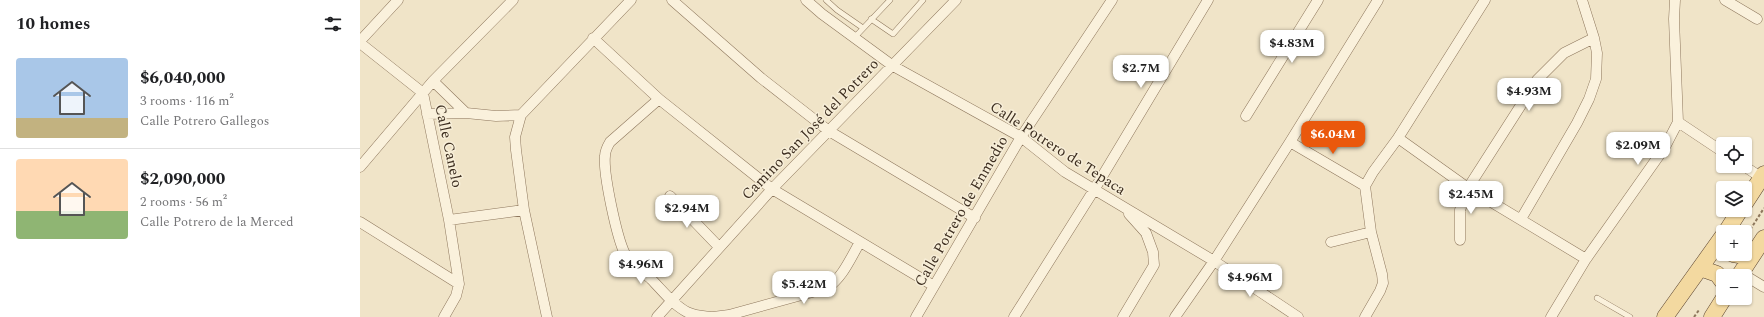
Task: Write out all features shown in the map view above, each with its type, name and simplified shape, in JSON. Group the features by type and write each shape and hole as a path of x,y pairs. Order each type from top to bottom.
{"main road":[{"path":"1752,192 1763,176"},
{"path":"1752,256 1764,238"},
{"path":"1665,317 1716,246"},
{"path":"1700,268 1716,274"},
{"path":"1715,316 1720,305"}],"street":[{"path":"360,42 398,0"},
{"path":"360,167 423,93 513,0"},
{"path":"547,317 524,210 515,137 521,116 593,38 631,0"},
{"path":"672,0 761,78 829,131 975,218"},
{"name":"Calle Potrero de Tepaca","path":"806,0 892,66 1021,137 1065,172 1214,261 1298,317"},
{"name":"Camino San José del Potrero","path":"657,317 673,301 719,247 772,189 956,0"},
{"name":"Calle Potrero de Enmedio","path":"916,317 1021,137 1112,0"},
{"path":"1014,317 1094,190 1208,0"},
{"path":"1246,116 1318,0"},
{"path":"1175,317 1214,261 1378,0"},
{"path":"1365,317 1383,283 1371,232 1365,186 1373,172 1398,138 1485,0"},
{"path":"1521,219 1577,123 1589,99 1596,79 1597,54 1594,38 1582,0"},
{"path":"1551,317 1586,259 1665,147 1678,122 1674,19 1675,0"},
{"path":"1725,0 1757,19"},
{"path":"593,38 659,100 772,189 934,286"},
{"path":"1460,240 1460,210 1468,188 1537,80 1564,53 1594,38"},
{"name":"Calle Canelo","path":"360,42 423,93 449,220 459,284 453,302 444,317"},
{"path":"434,81 466,113"},
{"path":"659,100 610,142 606,149 605,167 618,236 626,255 635,266 650,278 685,314 712,317 729,315 827,288 843,273 860,242"},
{"path":"427,114 466,113 496,116 521,116"},
{"path":"1678,122 1716,147"},
{"path":"1398,138 1468,188 1586,259"},
{"path":"1290,142 1365,186"},
{"path":"1752,170 1763,176"},
{"path":"670,196 719,247"},
{"path":"1123,317 1154,265 1153,252 1146,234 1124,208"},
{"path":"449,220 524,210"},
{"path":"360,222 459,284"},
{"path":"1331,242 1371,232"},
{"path":"1752,280 1764,287"}],"lane":[{"path":"826,0 837,10 863,28"},
{"path":"854,38 890,0"},
{"path":"871,19 892,34 923,0"},
{"path":"1597,298 1630,317"}],"path":[{"path":"1752,227 1764,208"}]}
